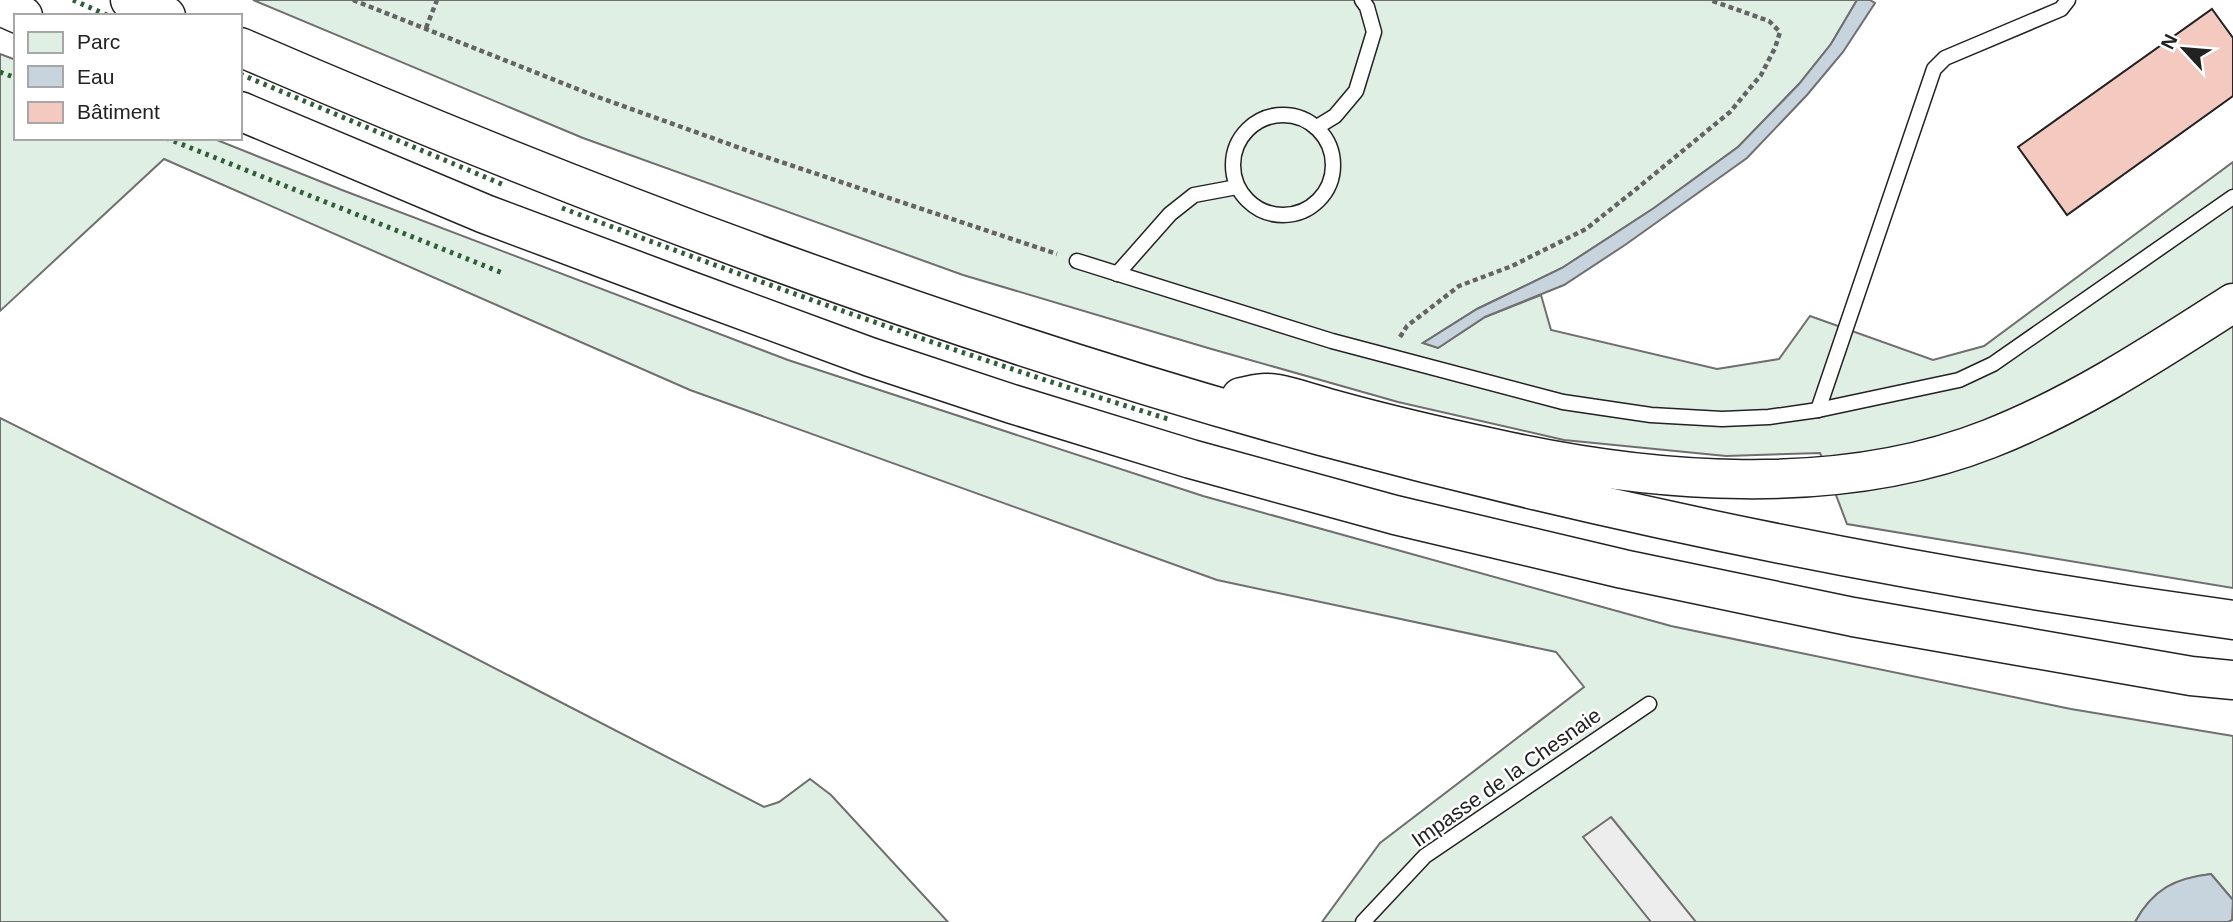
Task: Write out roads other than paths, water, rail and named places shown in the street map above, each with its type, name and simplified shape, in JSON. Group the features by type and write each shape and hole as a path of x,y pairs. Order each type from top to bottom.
{"highway":[{"path":"130,0 162,14"},
{"path":"0,6 18,14"},
{"path":"242,48 356,97 723,242 1016,344 1319,435 1510,484 1711,529 1965,579 2233,620"},
{"path":"242,112 485,214 740,309 1012,404 1205,463 1395,515 1636,571 1853,617 2191,676 2233,680"},
{"path":"1208,402 1268,393 1400,428 1554,460 1675,476 1819,478 1915,463 1988,440 2068,403 2162,349 2233,303"},
{"path":"2191,676 2233,702"}],"lane":[{"path":"1317,127 1335,116 1356,91 1374,32 1367,7 1362,0"},
{"path":"1818,410 1934,69 1945,58 2061,9 2068,0"},
{"path":"1286,114 1303,118 1317,127 1328,140 1333,156 1333,172 1328,187 1319,200 1298,212 1275,215 1259,210 1246,200 1237,187 1232,170 1233,152 1240,136 1253,124 1268,116 1286,114"},
{"path":"1117,274 1170,214 1194,195 1237,187"},
{"path":"1077,261 1332,341 1563,402 1651,415 1722,419 1769,417 1818,410 1959,380 1993,363 2233,197"},
{"name":"Impasse de la Chesnaie","path":"1363,922 1425,856 1649,704"}],"water":[{"path":"1857,0 1870,0 1875,3 1843,52 1807,95 1747,158 1564,285 1485,317 1438,348 1423,343 1477,309 1562,268 1654,208 1738,147 1799,84 1831,44"},
{"path":"2211,874 2233,900 2232,920 2135,922 2149,901 2166,887 2186,879"}]}
